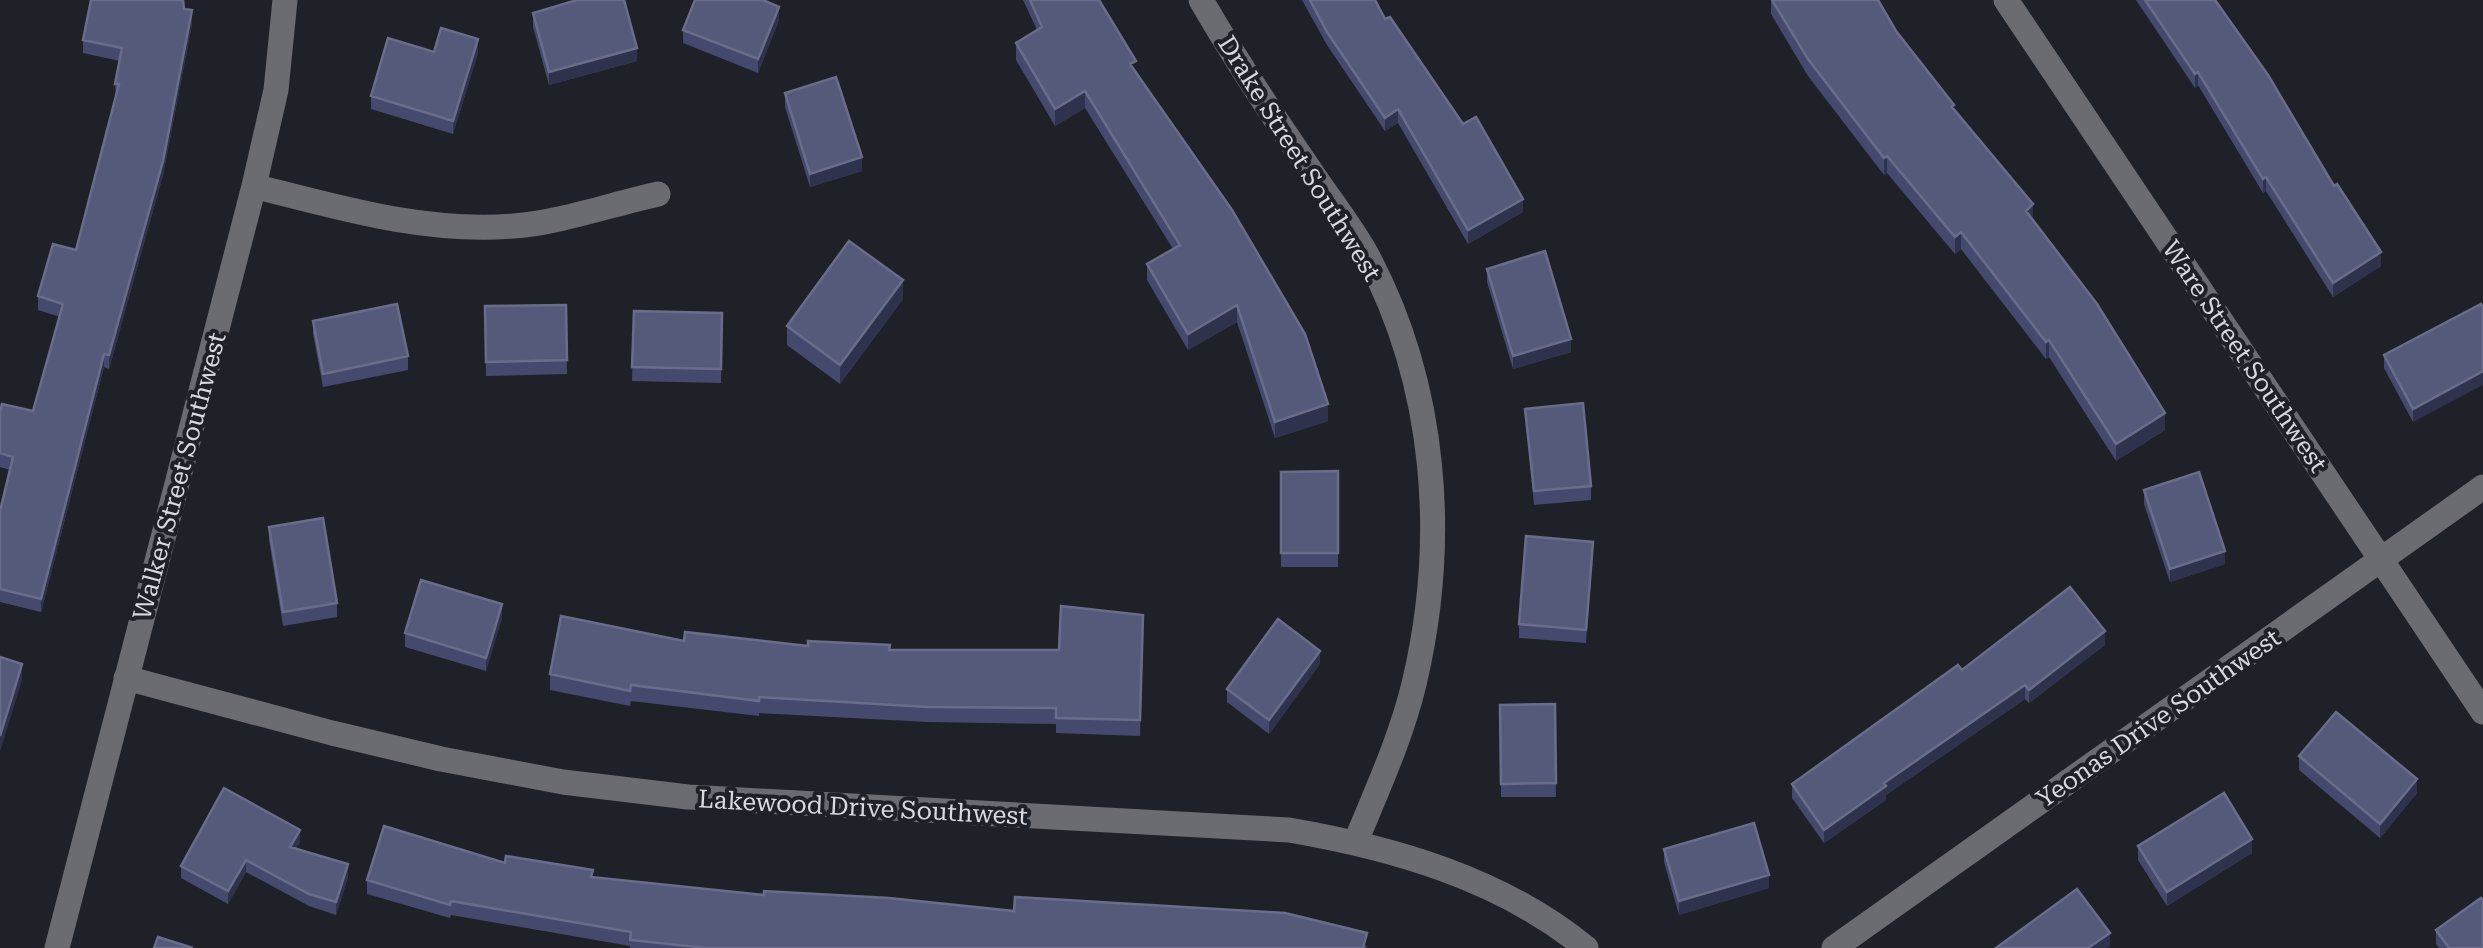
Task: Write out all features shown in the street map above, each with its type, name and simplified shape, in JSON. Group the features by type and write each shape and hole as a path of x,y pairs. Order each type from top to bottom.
{"street":[{"name":"Walker Street Southwest","path":"57,948 254,186 276,90 285,0"},
{"name":"Drake Street Southwest","path":"1201,0 1241,69 1365,252 1394,310 1416,379 1428,453 1434,533 1428,611 1413,687 1356,842"},
{"name":"Ware Street Southwest","path":"2006,0 2483,712"},
{"path":"254,186 386,220 453,228 518,226 658,194"},
{"name":"Yeonas Drive Southwest","path":"1834,948 2483,488"},
{"name":"Lakewood Drive Southwest","path":"126,678 350,738 563,782 688,798 1289,830 1356,842 1424,861 1513,900 1586,948"}],"building":[{"path":"91,0 183,0 184,9 192,10 163,161 109,355 104,354 41,599 0,589 0,511 13,457 0,453 0,412 2,404 33,411 63,304 38,296 53,244 76,250 119,84 115,84 122,48 83,40"},
{"path":"577,0 624,0 637,48 549,72 533,13"},
{"path":"695,0 763,0 779,7 758,59 683,30"},
{"path":"1030,0 1099,0 1136,61 1130,64 1232,210 1305,334 1328,404 1275,422 1237,305 1188,334 1147,264 1180,245 1085,91 1055,109 1016,43 1042,27"},
{"path":"1310,0 1375,0 1463,124 1476,117 1523,199 1468,230 1398,109 1385,118"},
{"path":"1772,0 1878,0 1952,107 2033,204 2026,211 2097,304 2165,413 2116,444 2049,340 2046,342 1961,232 1955,237 1887,156 1884,158 1808,59"},
{"path":"2145,0 2215,0 2268,75 2334,186 2337,184 2381,252 2333,283 2198,72 2195,74"},
{"path":"441,28 478,39 453,121 371,96 388,38 434,52"},
{"path":"836,77 862,157 810,174 785,93"},
{"path":"849,241 903,280 840,365 787,326"},
{"path":"1545,251 1571,339 1513,356 1487,269"},
{"path":"397,304 408,356 323,374 313,321"},
{"path":"2481,304 2483,371 2413,409 2384,355"},
{"path":"566,305 567,360 486,362 485,306"},
{"path":"634,311 722,313 721,369 632,367"},
{"path":"1583,403 1591,486 1534,491 1525,409"},
{"path":"1338,471 1338,553 1281,553 1281,472"},
{"path":"2199,472 2225,551 2170,569 2144,490"},
{"path":"323,518 337,603 283,612 269,527"},
{"path":"1526,536 1593,542 1586,630 1519,624"},
{"path":"421,580 502,604 486,658 405,633"},
{"path":"2070,587 2105,631 2029,690 2025,685 1884,783 1886,786 1824,830 1792,784 1958,665 1962,670"},
{"path":"1061,606 1143,615 1140,720 1056,718 1056,708 928,707 759,697 759,701 631,685 630,691 550,674 561,616 684,641 685,632 808,646 808,641 890,645 889,650 1059,650"},
{"path":"1278,619 1320,651 1269,720 1227,689"},
{"path":"0,657 22,664 0,736"},
{"path":"1555,704 1556,783 1501,784 1500,705"},
{"path":"2336,712 2417,779 2380,824 2299,756"},
{"path":"224,788 300,830 290,847 348,864 336,902 309,894 246,860 228,891 181,866"},
{"path":"2224,793 2252,839 2167,892 2138,846"},
{"path":"1754,823 1769,875 1679,901 1664,849"},
{"path":"384,826 505,863 506,856 593,870 591,877 764,895 764,891 889,898 1014,911 1015,897 1285,913 1367,933 1363,948 706,948 630,940 631,932 451,901 450,905 367,880"},
{"path":"2077,889 2110,933 2088,948 1996,948"},
{"path":"2481,898 2483,948 2449,948 2436,930"},
{"path":"158,937 193,948 154,948"}]}
